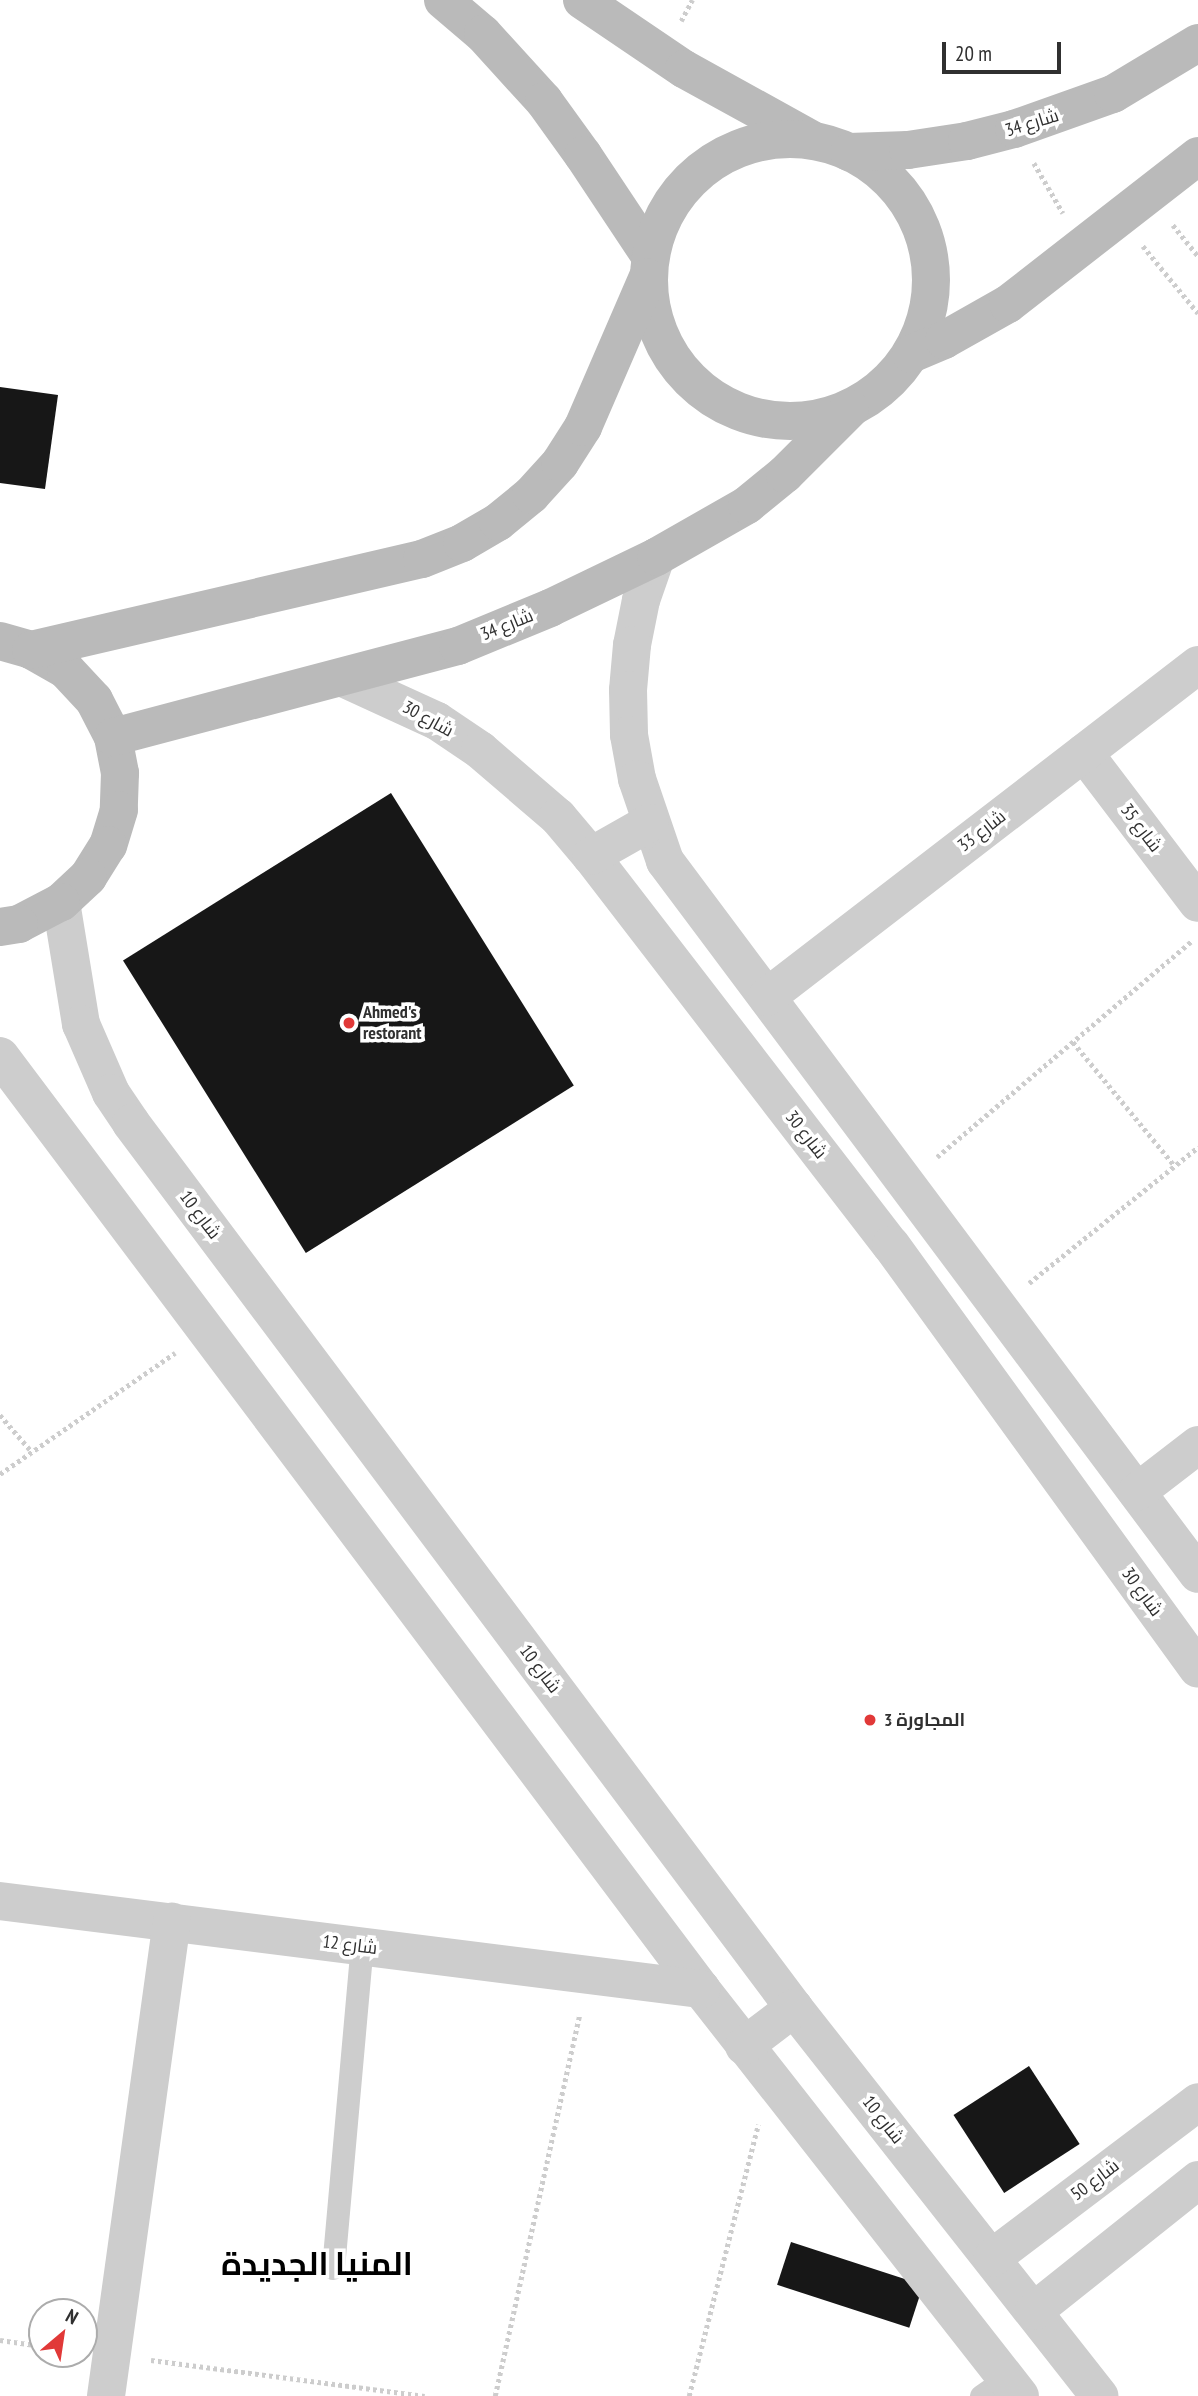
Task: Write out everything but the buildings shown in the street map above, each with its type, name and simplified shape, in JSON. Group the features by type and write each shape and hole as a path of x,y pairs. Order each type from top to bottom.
{"street":[{"path":"443,0 483,34 544,101 583,155 649,267 654,324 677,367 712,399 756,418 804,422 850,409 885,386 911,354 927,318 932,279 925,240 908,204 882,174 684,69 582,0"},
{"name":"شارع 34","path":"649,267 661,220 681,189 709,164 742,147 779,140 833,147 908,150 967,141 1014,130 1113,94 1198,43"},
{"path":"911,354 944,340 1008,304 1198,156"},
{"path":"15,645 422,559 462,543 498,522 545,479 583,427 649,267"},
{"name":"شارع 34","path":"113,737 458,646 550,608 656,557 747,505 785,474 850,409"},
{"path":"656,557 639,611 628,690 631,746 649,823 665,861 1198,1574"},
{"path":"0,927 19,924 61,902 88,877 108,845 119,810 120,773 113,737 94,700 66,670 15,645"},
{"name":"شارع 33","path":"767,997 1198,665"},
{"name":"شارع 30","path":"343,678 437,721 480,750 558,817 891,1245 1198,1669"},
{"name":"شارع 35","path":"1084,753 1198,903"},
{"path":"591,856 649,823"},
{"name":"شارع 10","path":"61,902 81,1024 111,1093 131,1124 794,2008 1099,2396"},
{"path":"0,1056 1003,2390"},
{"path":"1137,1492 1198,1445"},
{"name":"شارع 12","path":"0,1901 701,1989"},
{"path":"106,2396 172,1922"},
{"path":"744,2046 794,2008"},
{"name":"شارع 50","path":"992,2258 1198,2102"},
{"path":"1034,2311 1198,2180"}],"lane":[{"path":"333,2268 362,1946"}],"path":[{"path":"1014,130 1082,246"},
{"path":"1119,217 1198,313"},
{"path":"905,1183 1198,936"},
{"path":"1073,1042 1174,1165"},
{"path":"999,1308 1198,1147"},
{"path":"0,1474 206,1331"},
{"path":"0,1415 32,1452"},
{"path":"495,2396 588,1975"},
{"path":"689,2396 770,2079"},
{"path":"0,2340 28,2344"},
{"path":"111,2355 425,2396"}],"place":[{"name":"Ahmed's restorant","path":"349,1023"},
{"name":"المجاورة 3","path":"870,1720"}],"district":[{"name":"المنيا الجديدة","path":"317,2263"}]}
